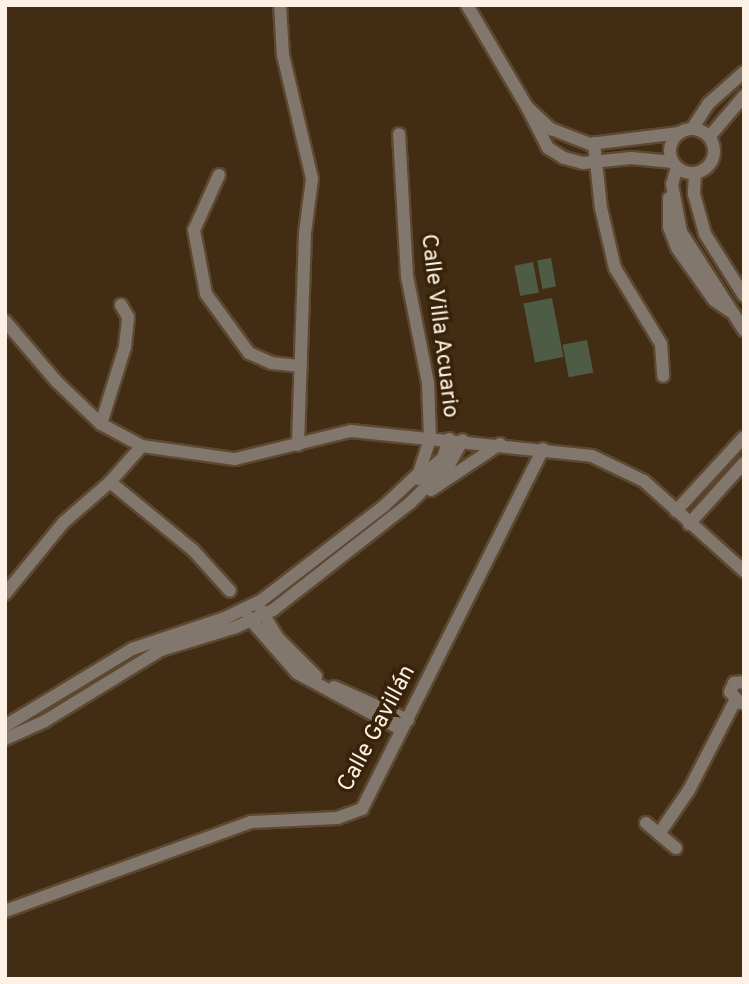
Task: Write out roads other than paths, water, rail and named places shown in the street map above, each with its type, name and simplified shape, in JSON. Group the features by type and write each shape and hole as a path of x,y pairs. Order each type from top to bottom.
{"street":[{"path":"280,5 283,55 312,178 305,233 298,445"},
{"path":"467,5 548,148 573,160 595,163 631,158 675,164 695,173"},
{"path":"744,72 708,104 671,143 675,164 672,184 681,232 744,330"},
{"path":"709,137 744,96"},
{"path":"527,107 569,139 594,144 685,131 709,137"},
{"name":"Calle Villa Acuario","path":"399,134 407,275 428,383 430,439"},
{"path":"695,173 707,167 713,156 709,137"},
{"path":"594,144 595,163 615,268 661,344 663,376"},
{"path":"695,173 694,194 705,234 744,296"},
{"path":"219,175 194,230 206,294 249,353 271,363 301,366"},
{"path":"101,424 128,328 121,305"},
{"path":"5,321 56,381 101,424 142,446 235,458 352,430 592,456 644,481 744,571"},
{"path":"676,511 744,437"},
{"path":"400,492 425,464 430,439"},
{"path":"261,609 400,492 436,466 449,439"},
{"path":"410,503 450,463 463,440"},
{"path":"5,738 45,721 152,654 261,609 410,503 500,444"},
{"path":"5,594 64,522 110,482 142,446"},
{"name":"Calle Gavillán","path":"5,911 251,822 337,818 362,809 543,449"},
{"path":"690,524 744,463"},
{"path":"110,482 193,550 230,591"},
{"path":"261,609 306,670 405,725"},
{"path":"247,616 297,673 405,725"},
{"path":"5,726 149,640 247,616"},
{"path":"659,834 690,790 740,702 731,687 744,682"},
{"path":"646,823 676,848"}]}
